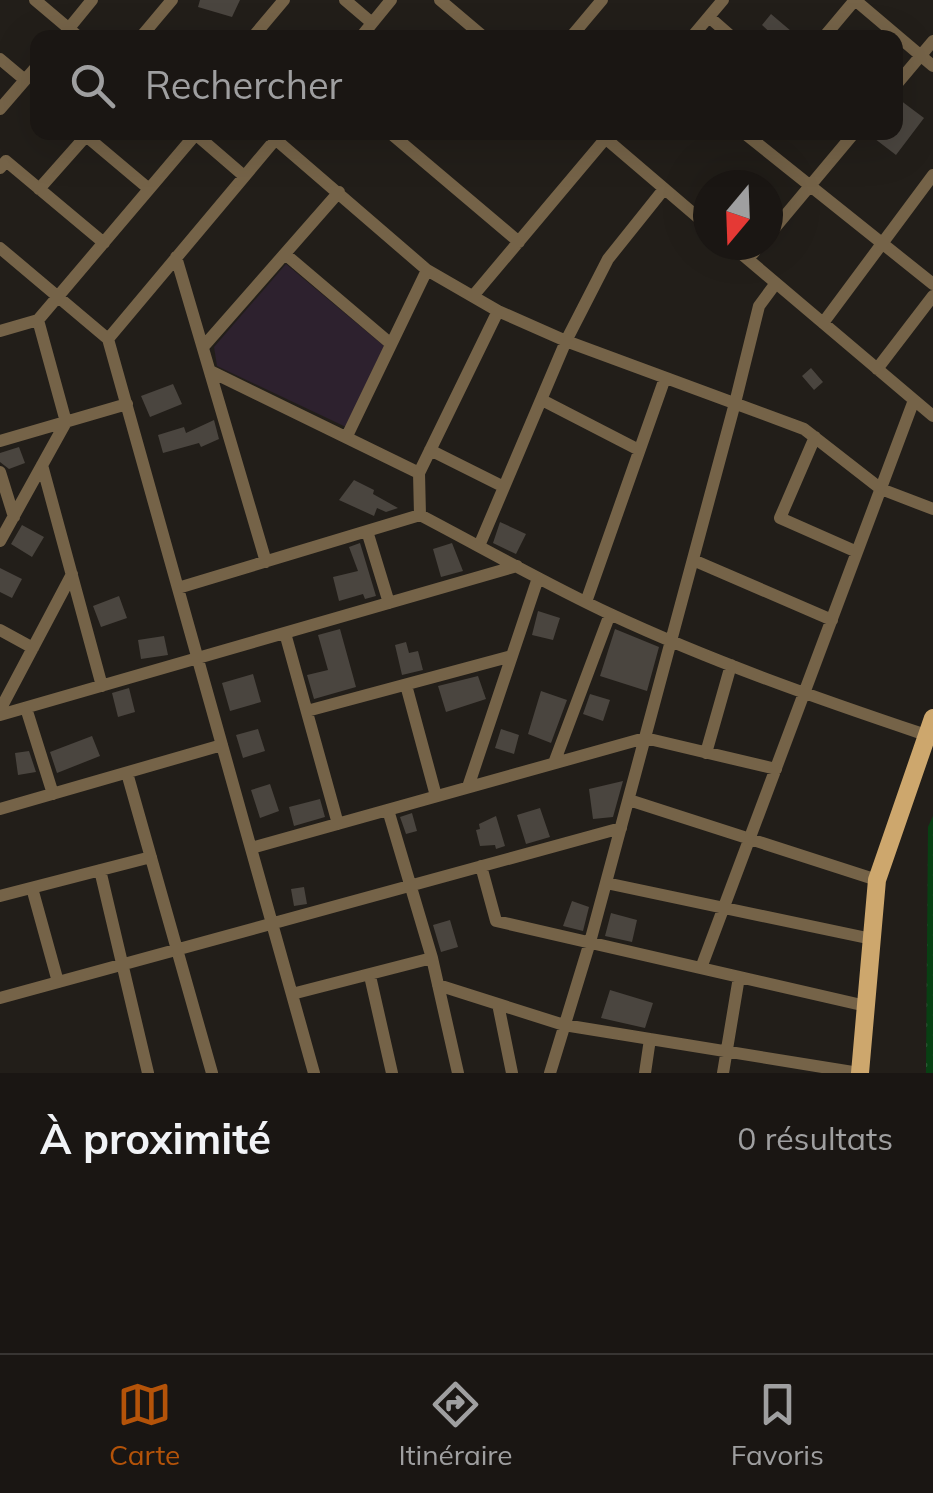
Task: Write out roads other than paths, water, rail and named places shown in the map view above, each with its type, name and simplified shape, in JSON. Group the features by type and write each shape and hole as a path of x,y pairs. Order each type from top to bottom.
{"main road":[{"path":"860,1073 877,880 929,726"}],"street":[{"path":"35,0 66,30"},
{"path":"73,30 92,0"},
{"path":"151,30 172,0"},
{"path":"345,0 372,23"},
{"path":"366,30 391,0"},
{"path":"440,0 472,30"},
{"path":"698,30 723,0"},
{"path":"830,30 855,0 890,30"},
{"path":"258,30 278,2"},
{"path":"575,30 594,3"},
{"path":"709,17 724,30"},
{"path":"903,41 933,66"},
{"path":"903,77 933,41"},
{"path":"0,59 25,80"},
{"path":"0,109 30,74"},
{"path":"39,189 82,140"},
{"path":"91,140 149,189"},
{"path":"0,332 38,320 189,140"},
{"path":"201,140 244,176"},
{"path":"108,339 270,140"},
{"path":"280,140 427,270 473,296 566,341 804,429 881,488 933,509"},
{"path":"399,140 519,242"},
{"path":"473,296 601,140"},
{"path":"611,140 693,213"},
{"path":"752,140 933,284"},
{"path":"783,218 848,140"},
{"path":"0,168 6,161 104,243"},
{"path":"823,323 933,175"},
{"path":"478,546 566,341 608,259 664,188"},
{"path":"203,347 338,192"},
{"path":"0,248 108,339 314,1073"},
{"path":"284,254 392,344"},
{"path":"176,258 266,562"},
{"path":"748,260 933,415"},
{"path":"347,436 427,270"},
{"path":"550,1073 606,884 736,403 758,306 776,283"},
{"path":"877,369 933,296"},
{"path":"420,515 419,472 498,310"},
{"path":"0,542 66,422 38,320"},
{"path":"210,371 419,472"},
{"path":"586,602 665,378"},
{"path":"542,400 640,450"},
{"path":"701,968 914,400"},
{"path":"0,441 126,404"},
{"path":"815,437 780,518 857,552"},
{"path":"430,450 504,487"},
{"path":"42,465 102,686"},
{"path":"0,472 14,516"},
{"path":"178,588 420,515 538,578 671,641 804,694 929,726"},
{"path":"367,531 389,604"},
{"path":"693,560 832,620"},
{"path":"0,713 517,566"},
{"path":"0,713 72,574"},
{"path":"468,787 538,578"},
{"path":"554,763 610,614"},
{"path":"0,630 33,648"},
{"path":"285,633 338,824"},
{"path":"307,711 512,656"},
{"path":"706,753 731,665"},
{"path":"406,684 436,796"},
{"path":"26,708 53,794"},
{"path":"251,848 645,738 776,769"},
{"path":"0,809 222,745"},
{"path":"127,772 212,1073"},
{"path":"628,800 877,880"},
{"path":"388,810 432,958 458,1073"},
{"path":"0,998 621,828"},
{"path":"0,896 151,857"},
{"path":"480,866 496,920 866,1006"},
{"path":"100,870 148,1073"},
{"path":"606,884 872,940"},
{"path":"32,888 58,982"},
{"path":"292,994 432,958"},
{"path":"370,976 392,1073"},
{"path":"723,1073 739,976"},
{"path":"438,985 564,1026 860,1073"},
{"path":"498,1004 512,1073"},
{"path":"645,1073 650,1039"}]}
